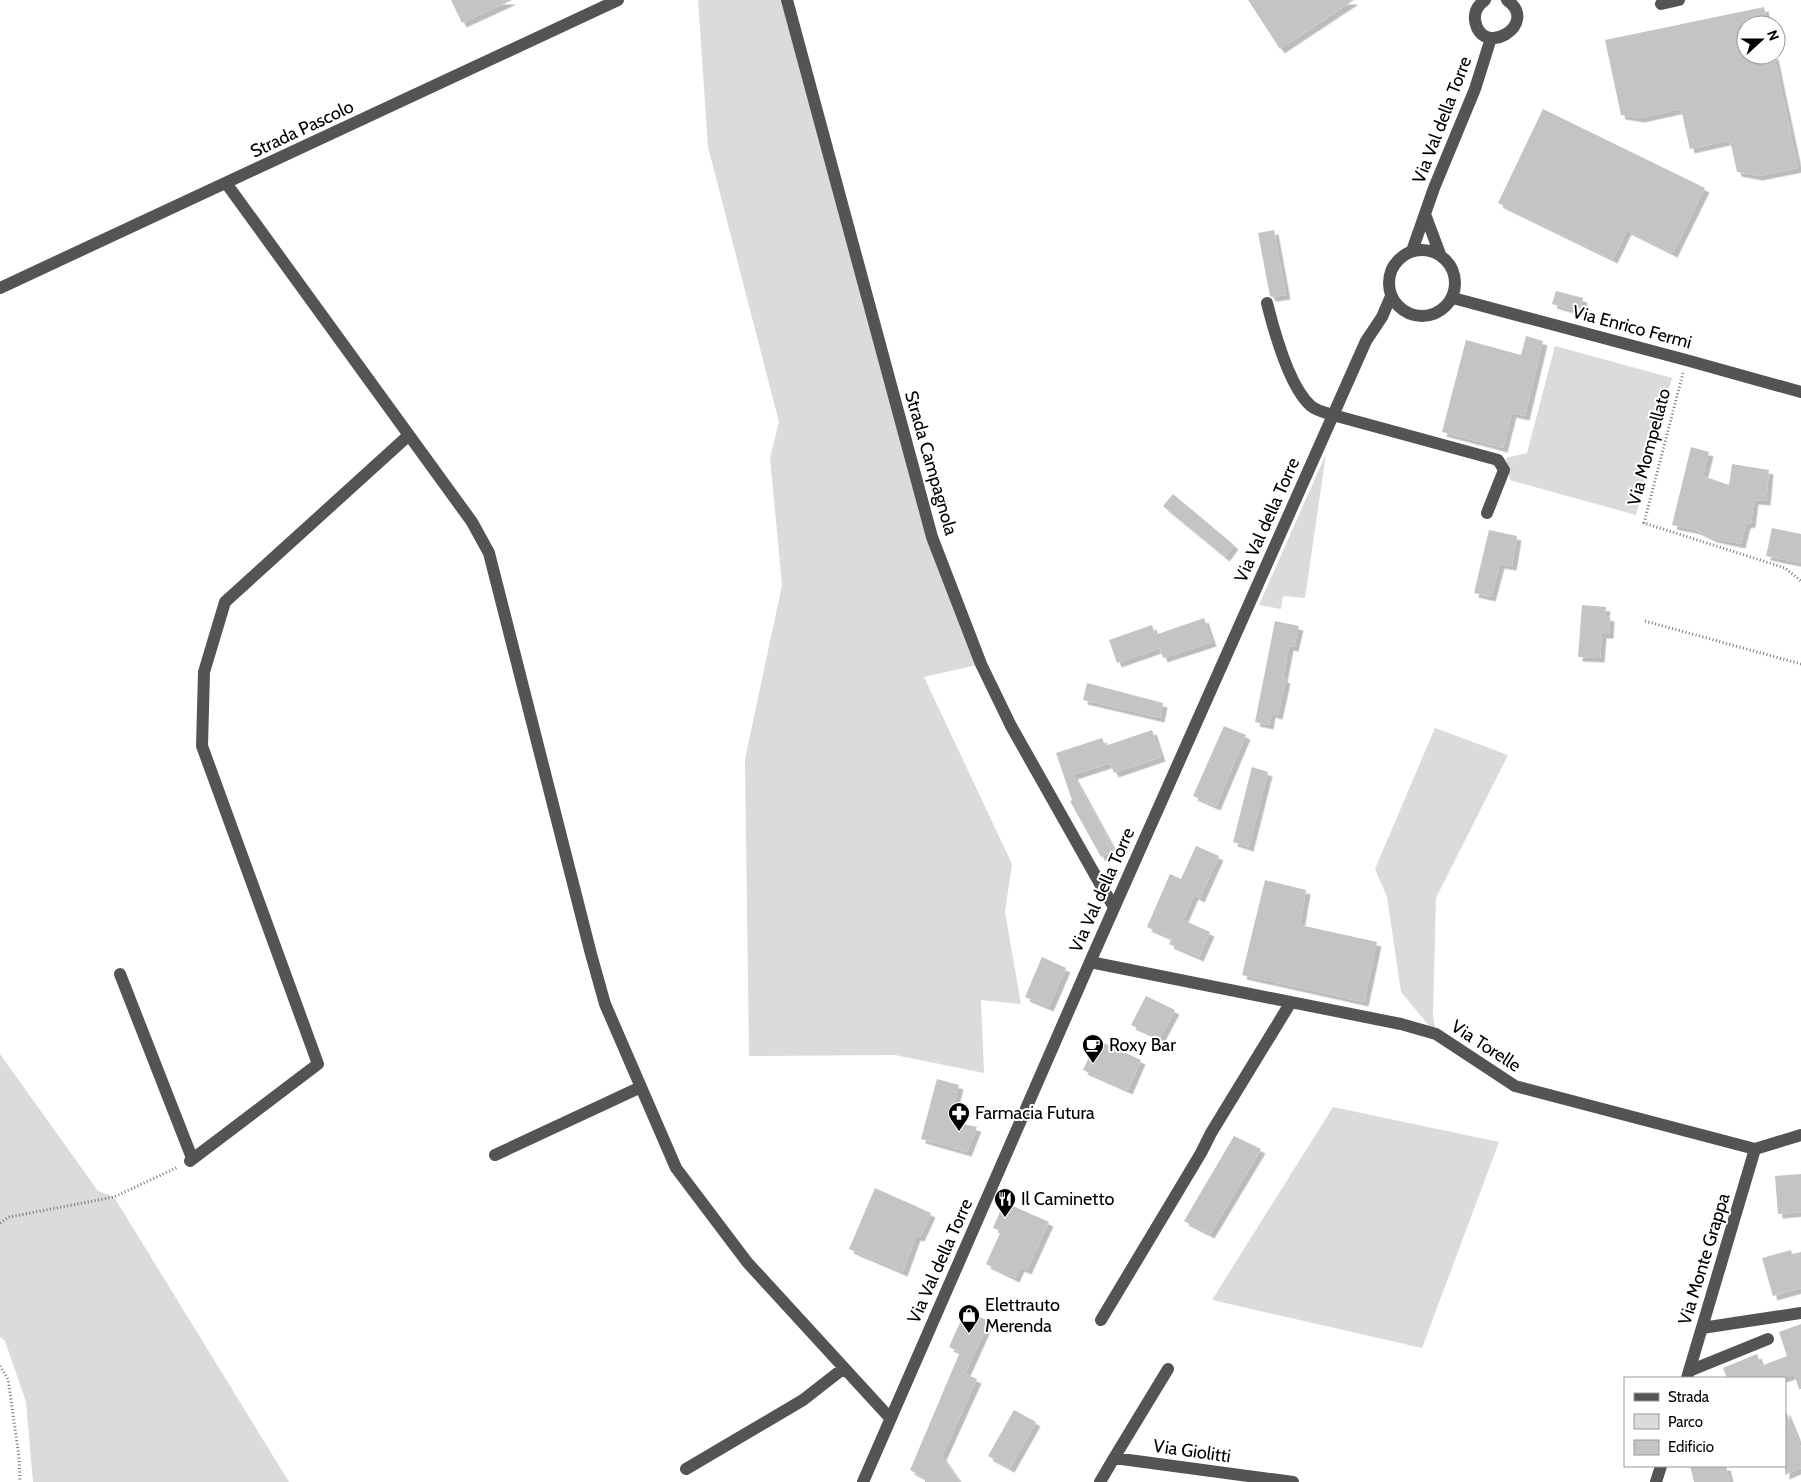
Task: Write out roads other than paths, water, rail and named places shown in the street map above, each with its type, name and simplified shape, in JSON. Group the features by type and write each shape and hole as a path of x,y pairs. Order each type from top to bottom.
{"street":[{"name":"Strada Pascolo","path":"0,288 618,0"},
{"name":"Strada Campagnola","path":"787,0 932,537 981,664 1007,717 1114,907"},
{"path":"1661,4 1679,0"},
{"path":"1480,1 1477,9 1476,23 1479,30 1491,38 1505,36 1515,26 1516,13 1510,1"},
{"name":"Via Val della Torre","path":"1412,251 1434,188 1475,89 1491,38"},
{"path":"226,184 472,522 489,553 605,1004 676,1168 747,1262 890,1418"},
{"path":"1425,214 1440,254 1453,269 1456,289 1453,298 1443,310 1430,316 1419,317 1402,310 1391,296 1389,285 1390,274 1395,264 1402,256 1412,251 1422,249 1440,254"},
{"name":"Via Val della Torre","path":"863,1482 1114,907 1333,415 1366,341 1382,317 1391,296"},
{"name":"Via Enrico Fermi","path":"1453,298 1801,392"},
{"path":"1267,303 1279,347 1299,390 1312,407 1333,415 1498,460 1504,470 1487,512"},
{"path":"1382,317 1410,314"},
{"path":"120,974 191,1160 318,1064 202,746 204,672 225,602 409,435"},
{"name":"Via Torelle","path":"1090,962 1401,1024 1436,1034 1515,1086 1755,1149"},
{"path":"1100,1320 1291,1002"},
{"path":"495,1155 641,1087"},
{"path":"1755,1149 1801,1135"},
{"name":"Via Monte Grappa","path":"1688,1375 1755,1149"},
{"path":"1702,1328 1801,1313"},
{"path":"1688,1375 1768,1339"},
{"path":"686,1469 803,1400 844,1368"},
{"path":"1100,1482 1168,1369"},
{"name":"Via Giolitti","path":"1114,1458 1293,1482"},
{"path":"1656,1482 1661,1467"}],"place":[{"name":"Roxy Bar","path":"1093,1064"},
{"name":"Farmacia Futura","path":"959,1132"},
{"name":"Il Caminetto","path":"1005,1218"},
{"name":"Elettrauto Merenda","path":"969,1334"}]}
